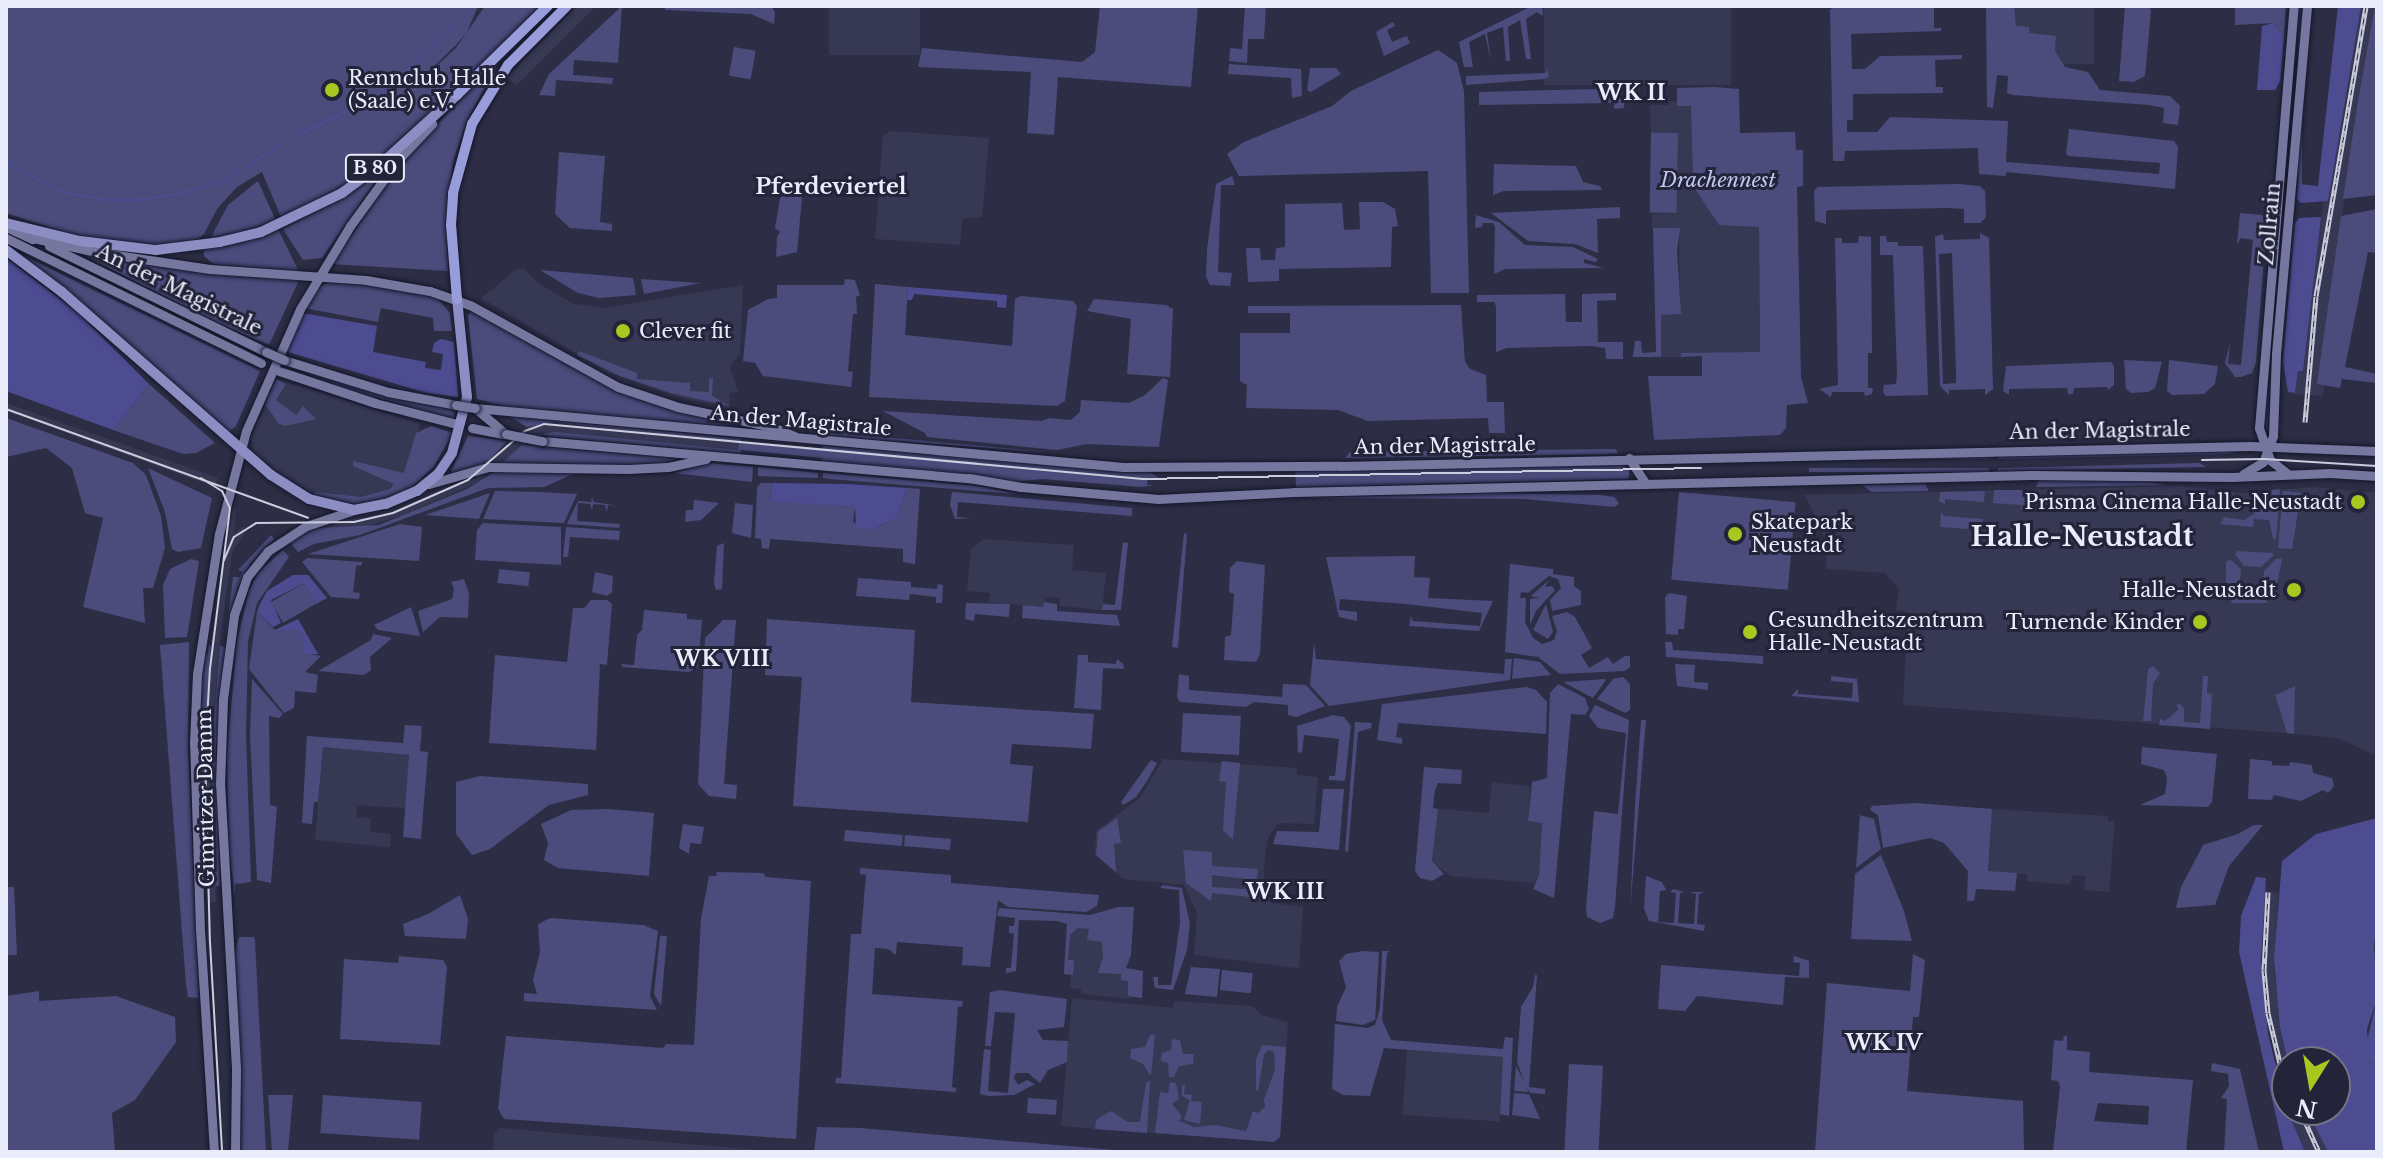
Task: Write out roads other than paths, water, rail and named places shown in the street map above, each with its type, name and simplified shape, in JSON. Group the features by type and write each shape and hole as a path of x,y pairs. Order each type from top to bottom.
{"highway":[{"name":"B 80","path":"457,95 548,6"},
{"path":"457,299 451,225 453,193 472,124 508,65 567,6"}],"main road":[{"name":"Zollrain","path":"2250,446 2259,432 2294,6"},
{"name":"Zollrain","path":"2267,449 2307,6"},
{"name":"B 80","path":"6,225 136,249 193,246 251,235 281,225 342,193 381,164 457,95"},
{"path":"241,449 256,407 317,277 398,160 457,95"},
{"name":"An der Magistrale","path":"6,225 284,360 388,392 475,408 800,439 1123,467 1340,466 2250,446 2377,451"},
{"path":"29,237 96,252 201,268 384,282 457,299 618,387 678,407 772,427 800,439"},
{"name":"An der Magistrale","path":"6,238 261,363"},
{"path":"6,250 62,292 241,449 309,499 354,510 386,504 425,486 488,467 654,468 717,456"},
{"path":"425,486 452,453 464,417 467,385 457,299"},
{"path":"284,360 292,375"},
{"path":"279,371 375,403 453,423"},
{"path":"475,408 506,434"},
{"name":"An der Magistrale","path":"472,428 542,441 1158,499 1294,492 2121,473 2232,477 2288,474 2377,476"},
{"name":"Zollrain","path":"2259,432 2267,449"},
{"name":"Gimritzer Damm","path":"214,1152 200,930 194,703 214,558 241,449"},
{"path":"2232,477 2255,469 2267,449 2288,474"},
{"path":"1629,458 1641,471"},
{"path":"1641,484 1641,471 1649,458"},
{"name":"Gimritzer Damm","path":"235,1152 237,1087 220,785 221,726 233,624 244,583 268,551 306,526 354,510"}],"waterway":[{"path":"299,135 388,90 454,23"},
{"path":"6,161 58,191 104,200 139,200 187,192 228,179 283,143"}],"tram line":[{"path":"6,409 308,518"},
{"path":"224,560 234,537 256,523 354,522 393,513 468,480 525,431 544,424 1142,479 1701,468"},
{"path":"2202,460 2264,459 2377,466"},
{"path":"201,478 222,491 230,508 210,668 205,754 210,942 222,1152"}],"railway":[{"path":"2305,422 2316,296 2366,6"},
{"path":"2268,892 2264,970 2268,1013 2276,1046"},
{"path":"2307,1126 2319,1152"}],"place":[{"name":"Rennclub Halle (Saale) e.V.","path":"332,90"},
{"name":"Clever fit","path":"623,331"},
{"name":"Prisma Cinema Halle-Neustadt","path":"2358,502"},
{"name":"Skatepark Neustadt","path":"1735,534"},
{"name":"Halle-Neustadt","path":"2294,590"},
{"name":"Turnende Kinder","path":"2200,622"},
{"name":"Gesundheitszentrum Halle-Neustadt","path":"1750,632"}],"district":[{"name":"WK II","path":"1631,93"},
{"name":"Pferdeviertel","path":"831,187"},
{"name":"Halle-Neustadt","path":"2082,537"},
{"name":"WK VIII","path":"722,659"},
{"name":"WK III","path":"1285,892"},
{"name":"WK IV","path":"1884,1043"}],"park label":[{"name":"Drachennest","path":"1718,180"}]}
